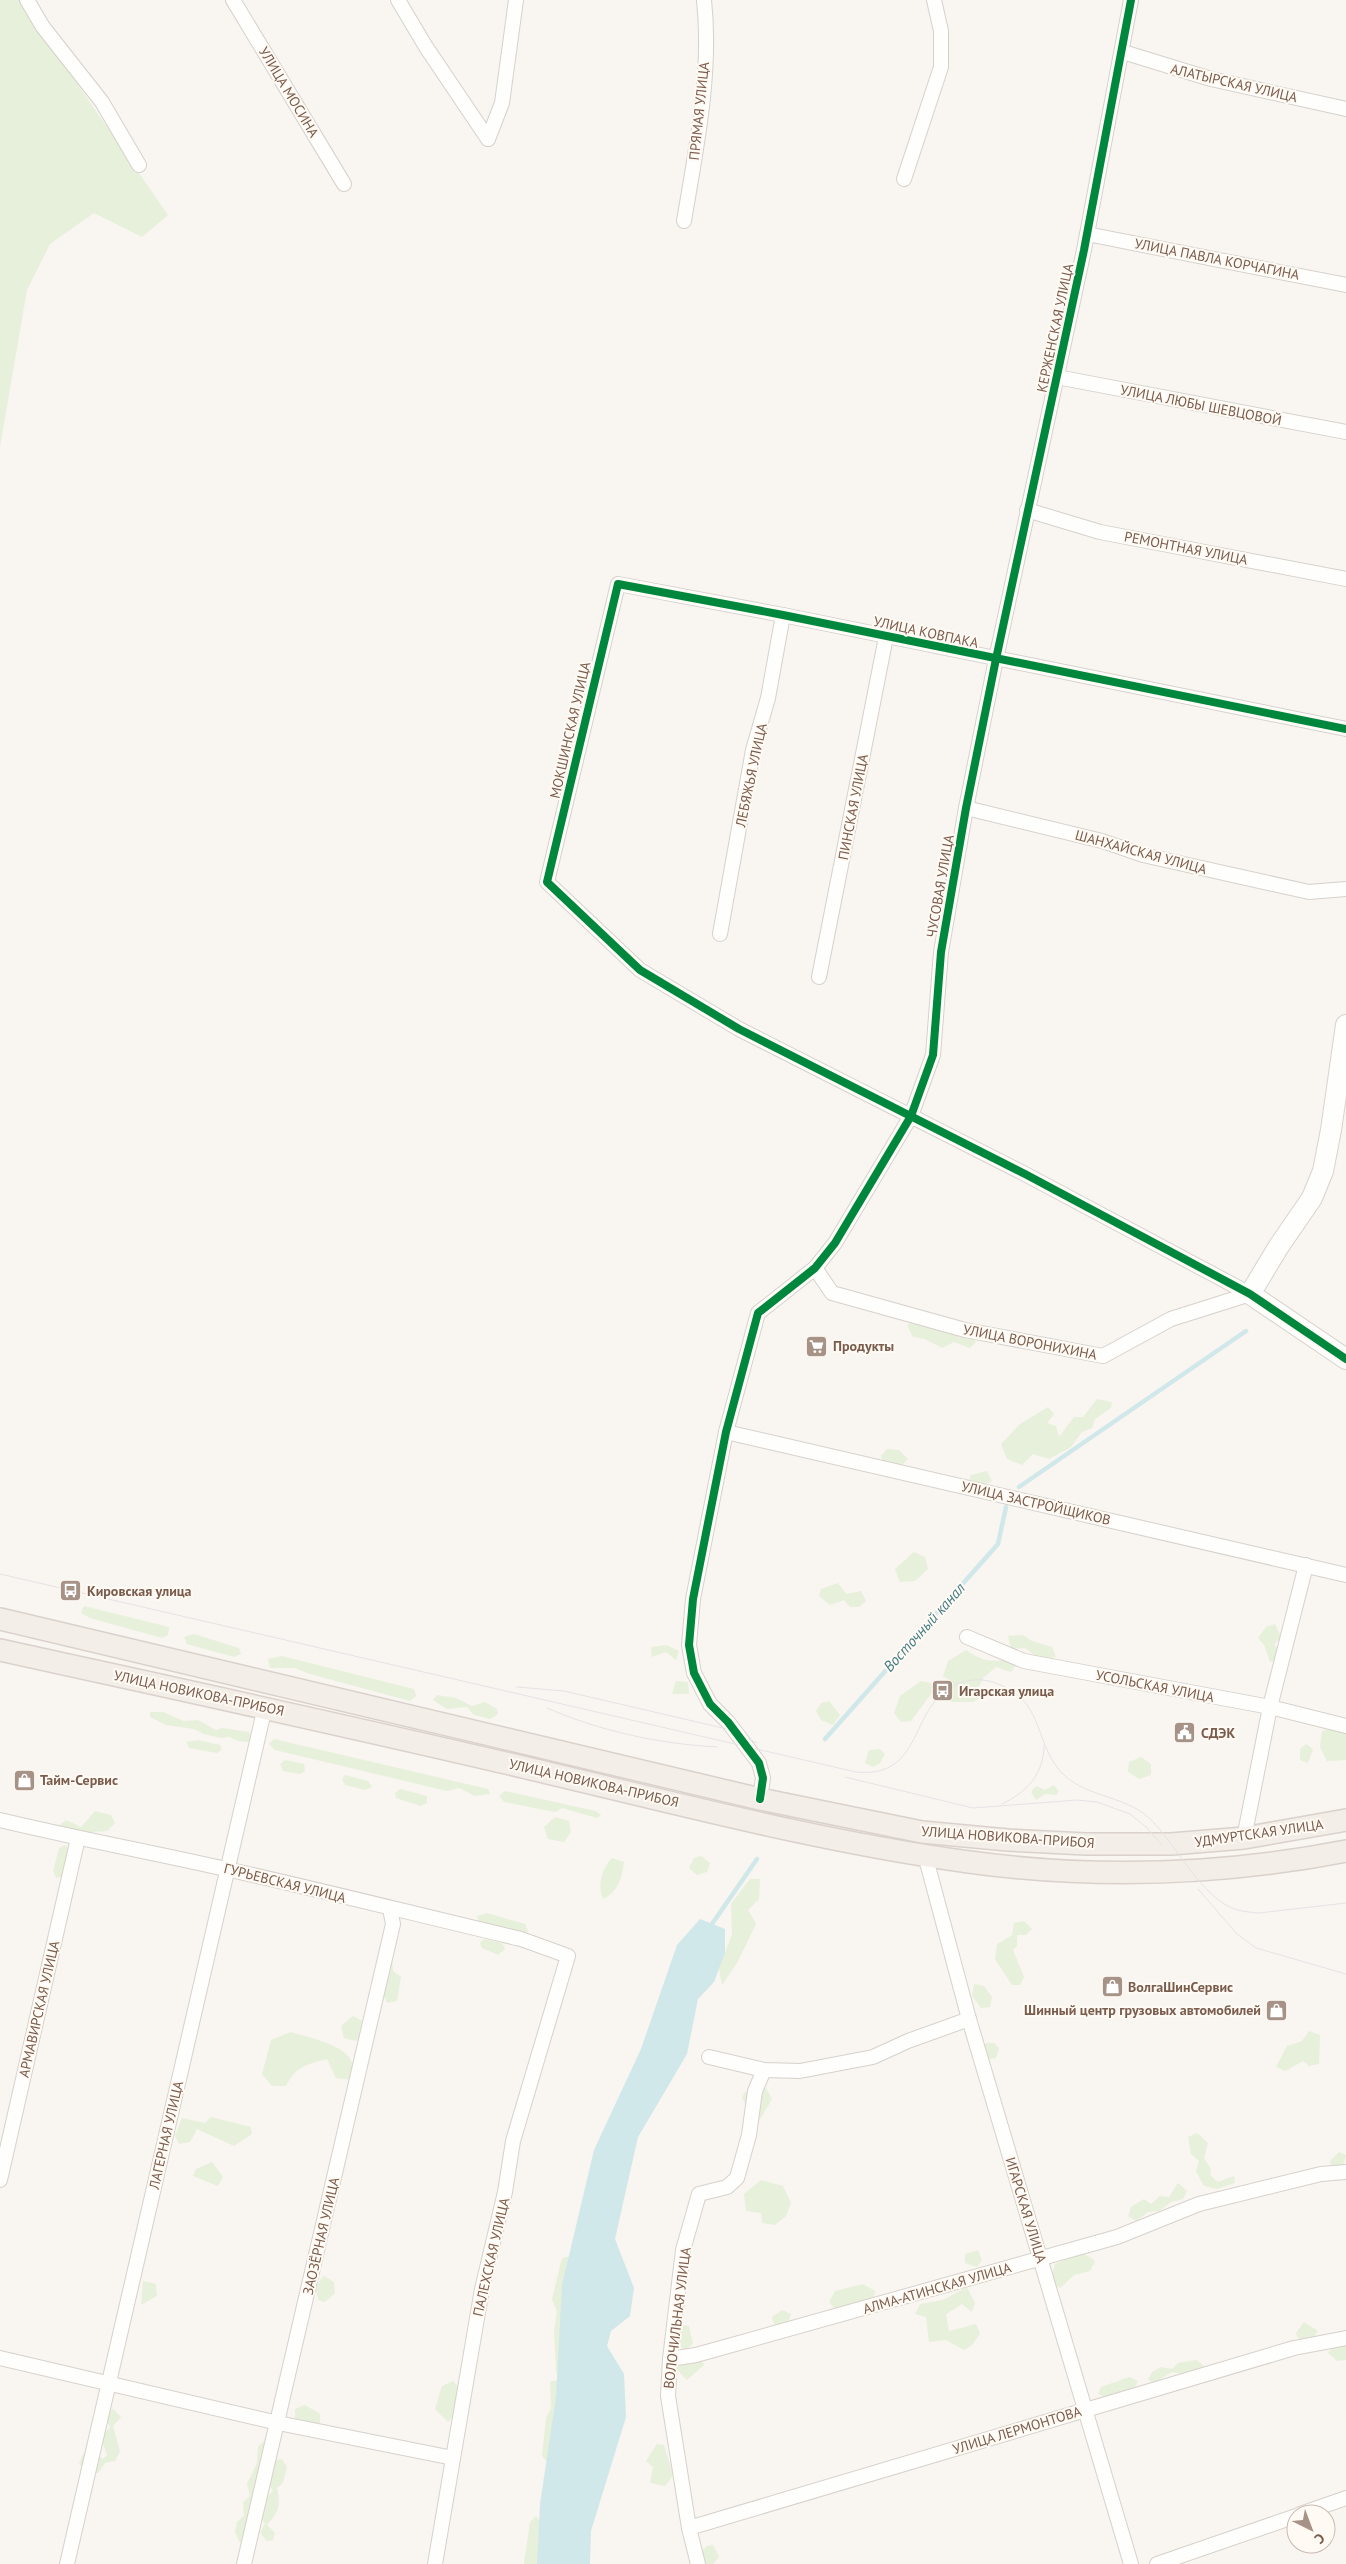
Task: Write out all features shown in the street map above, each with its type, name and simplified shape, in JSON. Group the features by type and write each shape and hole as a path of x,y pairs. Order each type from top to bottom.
{"main road":[{"name":"УЛИЦА НОВИКОВА-ПРИБОЯ","path":"0,1619 760,1798 922,1832 1008,1840 1086,1844 1171,1844"},
{"name":"УЛИЦА НОВИКОВА-ПРИБОЯ","path":"0,1650 265,1707 773,1826 925,1854 1019,1867 1094,1872 1193,1872 1346,1851"},
{"name":"УДМУРТСКАЯ УЛИЦА","path":"1171,1844 1244,1838 1346,1820"}],"street":[{"path":"27,0 43,27 102,102 139,165"},
{"name":"УЛИЦА МОСИНА","path":"233,0 344,184"},
{"path":"398,0 426,47 488,139 502,104 516,0"},
{"name":"ПРЯМАЯ УЛИЦА","path":"684,221 703,102 706,16 704,0"},
{"path":"904,179 940,66 941,31 934,0"},
{"name":"КЕРЖЕНСКАЯ УЛИЦА","path":"996,659 1087,234 1131,0"},
{"name":"АЛАТЫРСКАЯ УЛИЦА","path":"1122,52 1211,79 1346,109"},
{"name":"УЛИЦА ПАВЛА КОРЧАГИНА","path":"1087,234 1346,285"},
{"name":"УЛИЦА ЛЮБЫ ШЕВЦОВОЙ","path":"1057,377 1346,432"},
{"name":"РЕМОНТНАЯ УЛИЦА","path":"1027,510 1100,532 1346,579"},
{"name":"УЛИЦА КОВПАКА","path":"618,584 783,615 1346,729"},
{"name":"МОКШИНСКАЯ УЛИЦА","path":"618,584 547,882 640,970 739,1029 911,1116"},
{"name":"ЛЕБЯЖЬЯ УЛИЦА","path":"720,934 753,750 768,698 783,615"},
{"name":"ПИНСКАЯ УЛИЦА","path":"819,978 886,637"},
{"name":"ЧУСОВАЯ УЛИЦА","path":"760,1798 763,1778 759,1763 728,1722 710,1704 694,1673 689,1645 693,1599 726,1432 758,1313 815,1268 835,1243 911,1116 933,1055 941,952 966,808 996,659"},
{"name":"ШАНХАЙСКАЯ УЛИЦА","path":"966,808 1102,841 1142,855 1309,892 1346,889"},
{"path":"1250,1294 1278,1246 1312,1198 1322,1171 1331,1130 1346,1025"},
{"path":"911,1116 1026,1174 1250,1294 1346,1359"},
{"name":"УЛИЦА ВОРОНИХИНА","path":"815,1268 832,1293 965,1330 1103,1356 1172,1318 1250,1294"},
{"name":"УЛИЦА ЗАСТРОЙЩИКОВ","path":"726,1432 1346,1575"},
{"path":"1244,1838 1270,1707 1306,1565"},
{"name":"УСОЛЬСКАЯ УЛИЦА","path":"966,1637 1024,1661 1270,1707 1346,1726"},
{"name":"ЛАГЕРНАЯ УЛИЦА","path":"67,2564 265,1707"},
{"name":"ГУРЬЕВСКАЯ УЛИЦА","path":"0,1820 229,1869 521,1939 568,1956"},
{"name":"АРМАВИРСКАЯ УЛИЦА","path":"0,2180 78,1838"},
{"name":"ИГАРСКАЯ УЛИЦА","path":"925,1854 969,2019 1087,2410 1131,2564"},
{"name":"ЗАОЗЁРНАЯ УЛИЦА","path":"244,2564 393,1924 390,1908"},
{"name":"ПАЛЕХСКАЯ УЛИЦА","path":"435,2564 482,2288 506,2192 513,2141 568,1956"},
{"path":"709,2058 764,2070 800,2071 873,2057 908,2040 969,2019"},
{"name":"ВОЛОЧИЛЬНАЯ УЛИЦА","path":"698,2564 689,2528 668,2396 670,2359 683,2250 699,2194 726,2187 737,2178 749,2135 754,2091 764,2070"},
{"name":"АЛМА-АТИНСКАЯ УЛИЦА","path":"670,2359 696,2355 1117,2237 1199,2204 1321,2174 1346,2172"},
{"name":"УЛИЦА ЛЕРМОНТОВА","path":"689,2528 1294,2348 1346,2338"},
{"path":"0,2358 278,2423 453,2458"},
{"path":"1329,2504 1346,2498"},
{"path":"1157,2564 1286,2519"}],"green space":[{"path":"0,0 19,0 168,215 142,237 94,213 50,244 27,290 0,447"},
{"path":"941,1315 950,1318 959,1338 970,1334 976,1342 970,1348 954,1342 942,1348 925,1339 913,1337 907,1325 918,1319 928,1324"},
{"path":"1097,1399 1112,1402 1111,1408 1095,1419 1092,1428 1082,1432 1071,1447 1049,1459 1033,1454 1022,1465 1007,1459 1001,1444 1020,1424 1048,1407 1054,1414 1047,1423 1056,1426 1059,1437 1074,1417 1083,1417"},
{"path":"887,1449 899,1450 908,1459 900,1467 885,1465 881,1456"},
{"path":"987,1471 992,1481 978,1488 968,1484 971,1475"},
{"path":"914,1552 925,1557 928,1569 915,1581 900,1582 895,1569"},
{"path":"838,1583 846,1594 861,1591 866,1601 859,1607 850,1607 844,1600 830,1605 819,1596 821,1589"},
{"path":"84,1606 169,1627 168,1635 162,1638 90,1618 81,1613"},
{"path":"1275,1624 1281,1637 1274,1645 1280,1650 1280,1659 1270,1662 1264,1645 1258,1638 1266,1627"},
{"path":"194,1634 239,1648 241,1654 234,1657 187,1644 184,1637"},
{"path":"1023,1635 1032,1641 1052,1647 1056,1657 1041,1660 1025,1648 1011,1649 1008,1636"},
{"path":"666,1645 679,1651 676,1660 666,1652 652,1657 651,1647"},
{"path":"966,1650 986,1660 997,1661 1009,1658 1017,1663 1011,1672 996,1667 984,1677 978,1688 981,1697 973,1702 951,1702 947,1694 951,1681 943,1676 948,1661"},
{"path":"282,1656 414,1689 416,1696 410,1701 310,1674 295,1668 270,1668 268,1659"},
{"path":"676,1681 688,1682 689,1694 672,1694"},
{"path":"921,1681 931,1683 934,1690 911,1721 901,1722 894,1713 900,1696"},
{"path":"437,1695 456,1698 472,1706 485,1702 497,1709 498,1714 490,1719 474,1715 467,1707 447,1709 433,1700"},
{"path":"829,1701 840,1715 833,1725 821,1720 816,1711 821,1703"},
{"path":"150,1712 163,1712 184,1721 198,1720 216,1730 222,1728 249,1732 252,1738 248,1742 238,1741 229,1737 221,1738 204,1734 194,1729 166,1725 150,1717"},
{"path":"1332,1728 1346,1733 1346,1760 1327,1761 1320,1747 1322,1731"},
{"path":"274,1739 488,1789 490,1794 475,1796 459,1788 447,1791 275,1750 269,1744"},
{"path":"198,1740 220,1745 222,1749 217,1753 189,1748 187,1742"},
{"path":"1306,1744 1313,1749 1308,1763 1300,1760 1300,1749"},
{"path":"880,1749 885,1754 880,1763 873,1767 865,1763 869,1750"},
{"path":"1141,1757 1151,1764 1151,1775 1139,1779 1128,1772 1129,1762"},
{"path":"285,1760 304,1764 305,1771 300,1774 283,1771 280,1764"},
{"path":"345,1775 368,1781 372,1787 365,1790 345,1785 342,1779"},
{"path":"1054,1785 1059,1791 1056,1795 1045,1794 1036,1800 1031,1792 1036,1786 1045,1790"},
{"path":"400,1789 427,1796 427,1803 421,1806 396,1798 395,1793"},
{"path":"505,1791 596,1811 601,1815 597,1818 562,1808 555,1812 504,1802 499,1796"},
{"path":"95,1811 111,1815 115,1823 107,1831 79,1833 59,1826 66,1820 81,1827"},
{"path":"555,1817 569,1821 571,1832 564,1842 548,1839 544,1827"},
{"path":"65,1845 71,1852 65,1876 56,1878 53,1871 59,1848"},
{"path":"701,1856 710,1863 707,1872 697,1875 689,1868 694,1858"},
{"path":"612,1858 624,1862 622,1873 616,1888 603,1899 600,1888 602,1877 608,1862"},
{"path":"750,1879 760,1879 759,1899 748,1910 756,1924 737,1963 722,1985 719,1969 732,1934 731,1904"},
{"path":"487,1913 525,1924 528,1931 523,1936 497,1928 481,1927 477,1916"},
{"path":"1024,1921 1032,1929 1026,1935 1017,1935 1017,1946 1013,1950 1024,1977 1020,1985 1012,1985 995,1959 997,1944 1012,1935 1014,1923"},
{"path":"484,1939 502,1943 505,1949 498,1955 482,1948 480,1943"},
{"path":"378,1956 392,1956 393,1971 401,1977 397,2001 387,2003 382,1991"},
{"path":"974,1984 984,1986 992,1997 990,2007 981,2008 972,1996"},
{"path":"353,2016 366,2023 364,2035 356,2041 344,2038 341,2026"},
{"path":"1309,2031 1320,2035 1319,2064 1309,2066 1303,2061 1285,2071 1276,2067 1287,2046 1302,2041"},
{"path":"291,2032 324,2042 344,2052 351,2060 353,2069 351,2080 336,2078 327,2059 302,2067 293,2074 286,2086 272,2086 262,2074 271,2040"},
{"path":"986,2043 994,2043 999,2048 996,2058 989,2059 982,2051"},
{"path":"766,2088 772,2099 759,2121 756,2121 742,2098 745,2092"},
{"path":"211,2117 251,2127 252,2134 234,2146 197,2129 190,2142 179,2144 175,2136 182,2118 205,2123"},
{"path":"1197,2133 1208,2143 1204,2158 1211,2169 1210,2175 1218,2182 1234,2176 1235,2183 1217,2189 1204,2186 1196,2171 1199,2161 1191,2154 1188,2137"},
{"path":"1339,2152 1346,2155 1342,2170 1333,2170 1330,2161"},
{"path":"212,2162 223,2177 218,2186 193,2176 196,2169"},
{"path":"761,2180 783,2186 791,2203 786,2216 775,2225 762,2223 761,2213 746,2211 744,2194"},
{"path":"1178,2183 1187,2191 1183,2199 1171,2202 1159,2211 1148,2212 1136,2221 1128,2216 1131,2207 1144,2199 1151,2204 1160,2196 1169,2197"},
{"path":"978,2250 982,2260 977,2267 965,2263 965,2254"},
{"path":"1083,2253 1095,2261 1090,2271 1074,2275 1060,2288 1050,2281 1055,2264"},
{"path":"571,2256 565,2370 556,2372 554,2330 557,2312 552,2299 562,2258"},
{"path":"324,2276 334,2282 335,2293 325,2302 318,2300 315,2286"},
{"path":"143,2281 156,2284 157,2296 141,2305"},
{"path":"863,2284 875,2291 873,2300 836,2310 829,2302 835,2291"},
{"path":"967,2287 975,2303 972,2312 962,2304 946,2314 949,2331 976,2324 980,2334 972,2345 964,2350 946,2340 929,2342 926,2317 915,2314 920,2304 943,2300"},
{"path":"782,2310 791,2314 786,2327 776,2329 772,2317"},
{"path":"1304,2322 1318,2331 1311,2341 1298,2338 1296,2333"},
{"path":"683,2325 689,2326 693,2344 685,2350 675,2343"},
{"path":"1346,2343 1346,2360 1337,2361 1328,2353 1335,2345"},
{"path":"681,2358 701,2359 704,2365 687,2380 676,2369"},
{"path":"1196,2360 1204,2366 1189,2373 1172,2372 1154,2383 1148,2380 1152,2372 1161,2367 1172,2369 1178,2363"},
{"path":"1129,2377 1138,2381 1135,2387 1105,2397 1098,2394 1101,2387"},
{"path":"560,2379 552,2467 542,2456 546,2418 551,2408 550,2382"},
{"path":"453,2381 459,2388 454,2415 448,2422 435,2409 442,2386"},
{"path":"305,2405 320,2414 320,2423 305,2427 295,2421 295,2409"},
{"path":"113,2409 121,2417 113,2426 120,2451 115,2461 105,2463 98,2473 89,2473 79,2464 83,2454 93,2452 103,2459 107,2455 101,2438 110,2427 103,2416"},
{"path":"264,2441 268,2449 248,2539 240,2543 235,2532 237,2522 244,2516 243,2502 250,2496 247,2484 257,2463 258,2447"},
{"path":"657,2444 664,2445 673,2475 665,2486 650,2483 653,2467 646,2461"},
{"path":"282,2459 287,2467 283,2483 277,2488 278,2508 267,2525 275,2533 273,2540 267,2541 260,2533 265,2524 260,2515 265,2499 273,2491 267,2480 273,2461"},
{"path":"536,2516 543,2527 542,2564 524,2564 530,2522"},
{"path":"713,2545 719,2557 713,2564 703,2564 697,2556 707,2546"}],"water":[{"path":"700,1919 725,1929 725,1953 714,1982 698,1999 687,2054 638,2137 615,2239 634,2288 630,2316 611,2331 607,2346 624,2374 626,2417 591,2531 590,2564 537,2564 540,2504 556,2397 562,2285 594,2150 641,2049 677,1945"}],"waterway":[{"name":"Восточный канал","path":"1019,1487 1246,1331"},
{"name":"Восточный канал","path":"825,1739 998,1544 1006,1507"},
{"name":"Восточный канал","path":"712,1924 757,1859"}],"tram line":[{"path":"0,1574 856,1772 879,1771 895,1764 906,1752 931,1706 943,1693 960,1683 968,1681 981,1680 993,1682 1010,1690 1022,1699 1036,1721 1046,1747 1061,1772 1081,1786 1127,1804 1148,1817 1167,1838 1195,1876 1215,1897 1226,1905 1246,1912 1259,1913 1346,1903"},
{"path":"517,1687 564,1691 727,1729 757,1743"},
{"path":"547,1708 609,1730 630,1735 673,1743 717,1747"},
{"path":"1002,1804 1019,1794 1032,1781 1041,1765 1044,1745"},
{"path":"845,1777 973,1808 1077,1800 1097,1802 1130,1814 1146,1827 1161,1844"},
{"path":"1198,1889 1237,1934 1256,1948 1346,1974"}],"cycle path":[{"path":"760,1799 763,1778 759,1763 728,1722 710,1704 694,1673 689,1645 693,1599 726,1432 758,1313 815,1268 835,1243 911,1116 933,1055 941,952 966,808 1084,250 1131,0"},
{"path":"1346,729 783,615 618,584 547,882 640,970 739,1029 1025,1174 1250,1294 1346,1359"}],"place":[{"name":"Продукты","path":"817,1346"},
{"name":"Кировская улица","path":"71,1591"},
{"name":"Игарская улица","path":"943,1691"},
{"name":"СДЭК","path":"1185,1733"},
{"name":"Тайм-Сервис","path":"24,1780"},
{"name":"ВолгаШинСервис","path":"1112,1987"},
{"name":"Шинный центр грузовых автомобилей","path":"1277,2010"}]}
